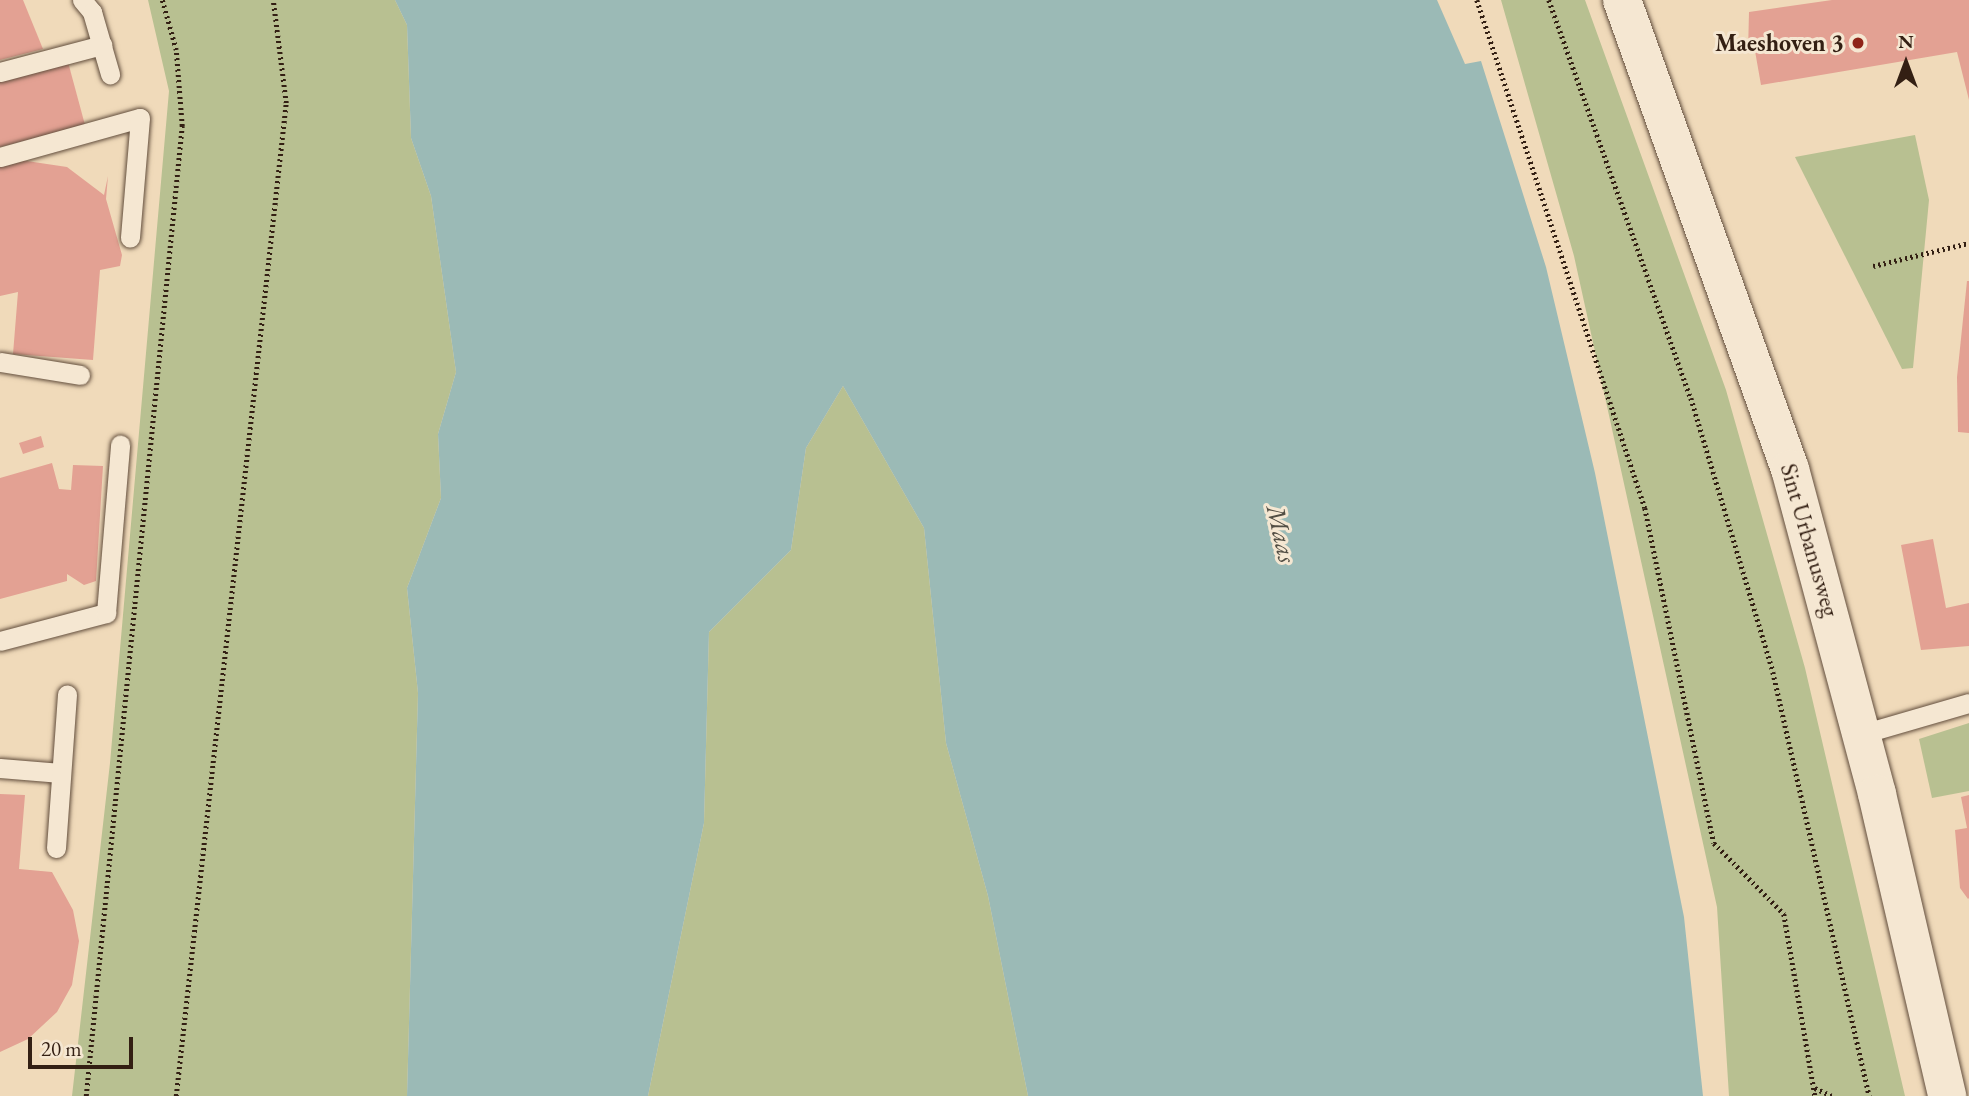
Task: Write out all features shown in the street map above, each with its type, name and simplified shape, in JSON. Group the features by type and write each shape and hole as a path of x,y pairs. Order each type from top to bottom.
{"street":[{"name":"Sint Urbanusweg","path":"1622,0 1786,457 1862,734 1947,1096"}],"lane":[{"path":"82,0 102,45 110,74"},
{"path":"0,72 102,45"},
{"path":"0,157 140,118 131,238"},
{"path":"0,362 80,375"},
{"path":"0,640 106,613 120,445"},
{"path":"56,848 66,694"},
{"path":"1862,734 1969,703"},
{"path":"0,768 61,773"}],"path":[{"path":"176,1096 286,103 274,0"},
{"path":"1477,0 1645,508 1714,843 1784,914 1815,1096"},
{"path":"1549,0 1691,398 1773,672 1869,1096"},
{"path":"1873,265 1969,243"},
{"path":"1814,1087 1832,1096"}],"green space":[{"path":"148,0 395,0 407,25 411,138 431,196 456,372 438,434 441,498 407,588 418,693 407,1096 72,1096 110,763 169,91"},
{"path":"1501,0 1585,0 1726,390 1805,668 1905,1096 1729,1096 1717,907 1574,256"},
{"path":"1915,135 1929,200 1913,368 1902,369 1795,157"},
{"path":"843,386 924,528 946,743 988,896 1028,1096 648,1096 704,823 709,632 791,550 806,448"},
{"path":"1969,723 1969,791 1932,798 1919,739"}],"water":[{"name":"Maas","path":"395,0 1437,0 1465,64 1481,61 1546,267 1595,473 1684,917 1703,1096 1028,1096 988,896 946,743 924,528 843,386 806,448 791,550 709,632 704,823 648,1096 407,1096 418,693 407,588 441,498 438,434 456,372 431,196 411,138 407,25"}],"building":[{"path":"0,0 23,0 43,49 0,60"},
{"name":"Maeshoven 3","path":"1832,0 1969,0 1969,100 1957,52 1761,85 1755,51 1748,52 1749,12"},
{"path":"68,62 85,125 0,147 0,80"},
{"path":"20,160 67,167 104,195 108,176 106,199 122,255 120,266 100,270 93,360 13,354 18,292 0,296 0,166"},
{"path":"1967,281 1969,433 1958,432 1957,377"},
{"path":"41,436 44,447 23,454 19,443"},
{"path":"52,463 59,489 71,490 73,465 103,466 96,581 84,585 67,574 67,581 0,599 0,478"},
{"path":"1933,539 1946,608 1969,603 1969,646 1921,650 1901,545"},
{"path":"0,794 25,795 19,869 52,872 73,910 79,941 72,985 57,1012 28,1039 0,1052"},
{"path":"1969,795 1968,899 1960,888 1955,830 1967,828 1961,797"}],"place":[{"name":"Maeshoven 3","path":"1858,43"}]}
